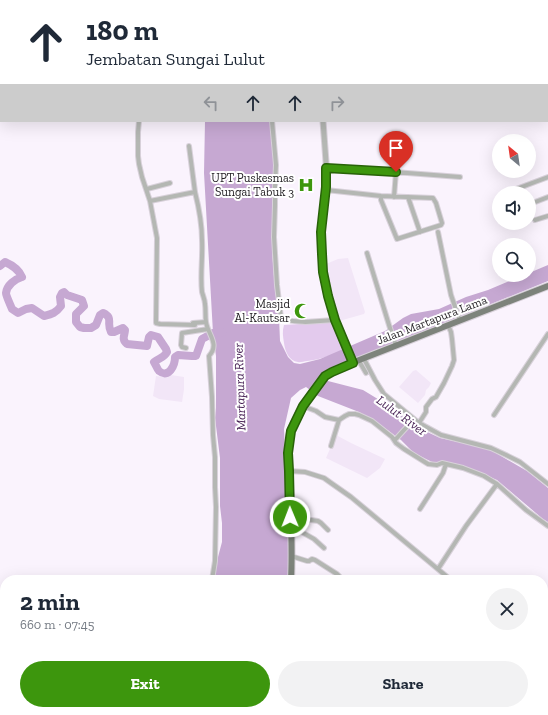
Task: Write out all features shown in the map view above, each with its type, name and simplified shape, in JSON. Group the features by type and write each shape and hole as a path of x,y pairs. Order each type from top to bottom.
{"main road":[{"name":"Jalan Martapura Lama","path":"303,406 325,376 332,372 459,320 547,288"},
{"path":"291,575 291,526 288,453 289,437 303,406"}],"street":[{"path":"139,122 138,156 142,177 150,201 157,238 156,323 195,325"},
{"path":"272,122 276,165 274,237 281,318 283,320 306,322"},
{"path":"322,122 326,154 326,190 321,232 323,272 335,320 346,345 366,373"},
{"path":"189,146 195,192 200,211 202,240 202,293 206,305 206,322 214,347 209,356 215,457 216,518 215,561 213,575"},
{"path":"326,168 460,177"},
{"path":"394,197 396,172"},
{"path":"524,186 548,177"},
{"path":"147,189 170,183"},
{"path":"326,190 394,197 433,198 436,201 442,223 441,225 420,232 401,238 396,238 381,196"},
{"path":"150,201 195,192"},
{"path":"408,197 420,232"},
{"path":"536,202 548,197"},
{"path":"536,220 548,216"},
{"path":"438,232 453,301 459,320"},
{"path":"367,254 396,345"},
{"path":"289,322 335,320"},
{"path":"189,324 206,322"},
{"path":"419,423 426,412 426,407 432,399 436,397 444,384 454,360 451,332 448,325"},
{"path":"186,348 182,347 181,345 182,333 209,331"},
{"path":"494,415 548,334"},
{"path":"357,361 375,380 384,394 413,420 441,435 491,448 502,453 520,462 548,484"},
{"path":"303,406 325,416 339,420"},
{"path":"331,446 339,420 349,414 359,415 372,421 395,440 396,443 404,450 428,464 437,465 442,463 463,468 484,476 497,484 526,510 548,526"},
{"path":"395,440 413,420"},
{"path":"420,509 443,473 446,464"},
{"path":"289,471 305,472 324,478 351,497 445,575"},
{"path":"438,569 466,526 497,484"},
{"path":"290,517 318,521 328,530"},
{"path":"291,526 314,539 324,548"},
{"path":"291,556 307,561 312,559 315,560 337,575"}],"shaded area":[{"path":"348,258 365,312 364,314 339,321 330,296 326,264 338,259"},
{"path":"333,322 345,349 322,358 301,362 290,358 286,352 283,334 284,325"},
{"path":"416,370 431,383 426,390 425,395 418,403 399,387 413,371"},
{"path":"164,374 184,377 182,402 159,399 153,396 156,376 163,377"},
{"path":"336,435 385,459 380,468 367,478 326,458"}],"water":[{"name":"Martapura River","path":"205,122 271,122 275,164 272,250 275,290 279,317 280,341 288,357 294,363 300,364 320,359 385,331 411,314 439,309 466,297 507,282 536,282 536,270 548,265 548,281 340,365 320,375 328,381 363,390 386,404 421,429 440,438 489,449 527,471 548,488 548,522 497,480 464,466 443,461 434,463 414,453 401,440 378,423 359,412 318,396 306,387 291,398 284,429 289,527 289,575 214,575 222,542 222,523 220,506 220,458 215,418 216,356 213,333 204,173"}],"waterway":[{"path":"0,266 5,262 8,263 21,274 22,277 12,283 8,287 6,293 12,309 18,313 32,308 44,316 54,313 61,306 60,297 64,292 67,295 82,300 84,306 76,314 76,322 80,327 91,328 96,325 100,315 103,313 109,319 111,332 123,328 125,330 124,339 127,344 147,346 151,335 158,337 167,352 163,357 154,362 158,370 163,373 171,370 175,357 178,355 196,356 202,339 213,333 223,332"}],"place":[{"name":"UPT Puskesmas Sungai Tabuk 3","path":"306,185"},
{"name":"Masjid Al-Kautsar","path":"302,311"}],"route":[{"path":"290,517 288,453 291,431 303,406 325,376 353,363 335,320 323,272 321,232 326,187 326,168 396,172"}],"water label":[{"name":"Lulut River","path":"402,415"}]}
